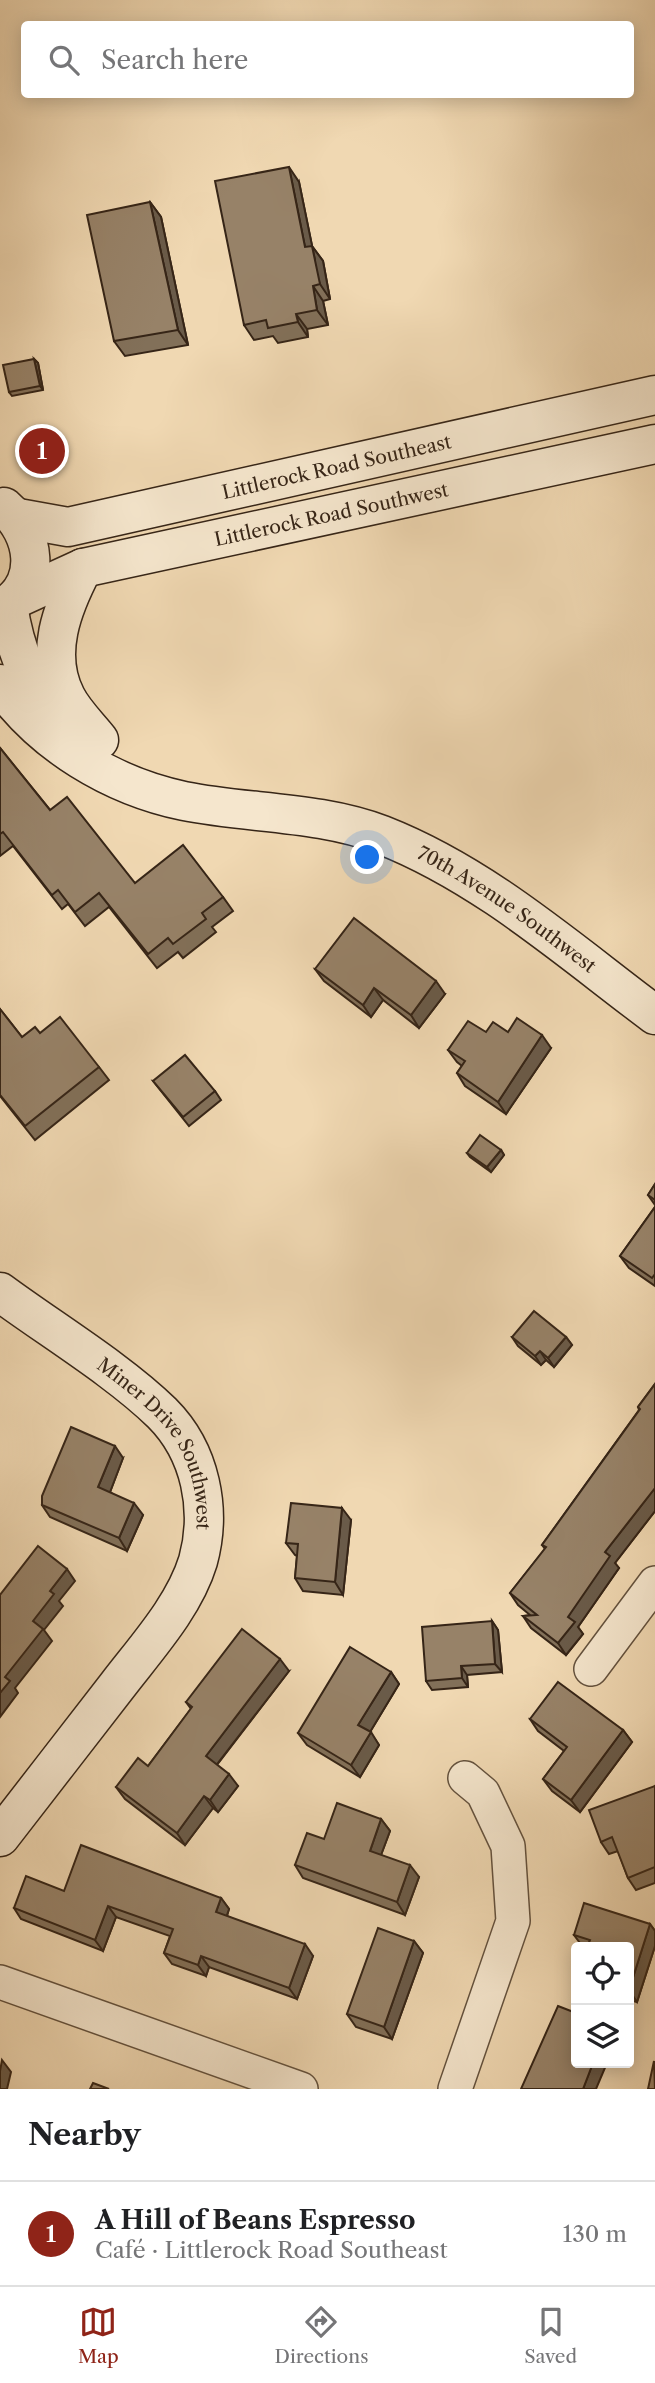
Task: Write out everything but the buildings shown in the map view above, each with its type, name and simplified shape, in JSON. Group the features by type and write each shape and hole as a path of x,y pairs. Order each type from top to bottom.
{"street":[{"name":"Littlerock Road Southeast","path":"9,511 68,527 655,395"},
{"name":"Littlerock Road Southwest","path":"7,604 83,568 655,444"},
{"path":"7,604 26,581 31,560 28,538 9,511"},
{"path":"83,568 66,600 58,631 57,654 66,698 99,740"},
{"name":"70th Avenue Southwest","path":"7,604 13,637 29,680 67,724 99,740 183,801"},
{"name":"70th Avenue Southwest","path":"0,684 31,722 69,752 111,776 183,801 358,827 436,859 482,887 655,1015"},
{"name":"Miner Drive Southwest","path":"0,1292 163,1415 188,1452 200,1481 204,1491 204,1517 198,1561 183,1593 154,1638 0,1837"},
{"path":"591,1669 655,1583"},
{"path":"456,2089 513,1921 508,1846 484,1793 465,1778"},
{"path":"0,1982 301,2089"}],"place":[{"name":"A Hill of Beans Espresso","path":"42,451"}]}
